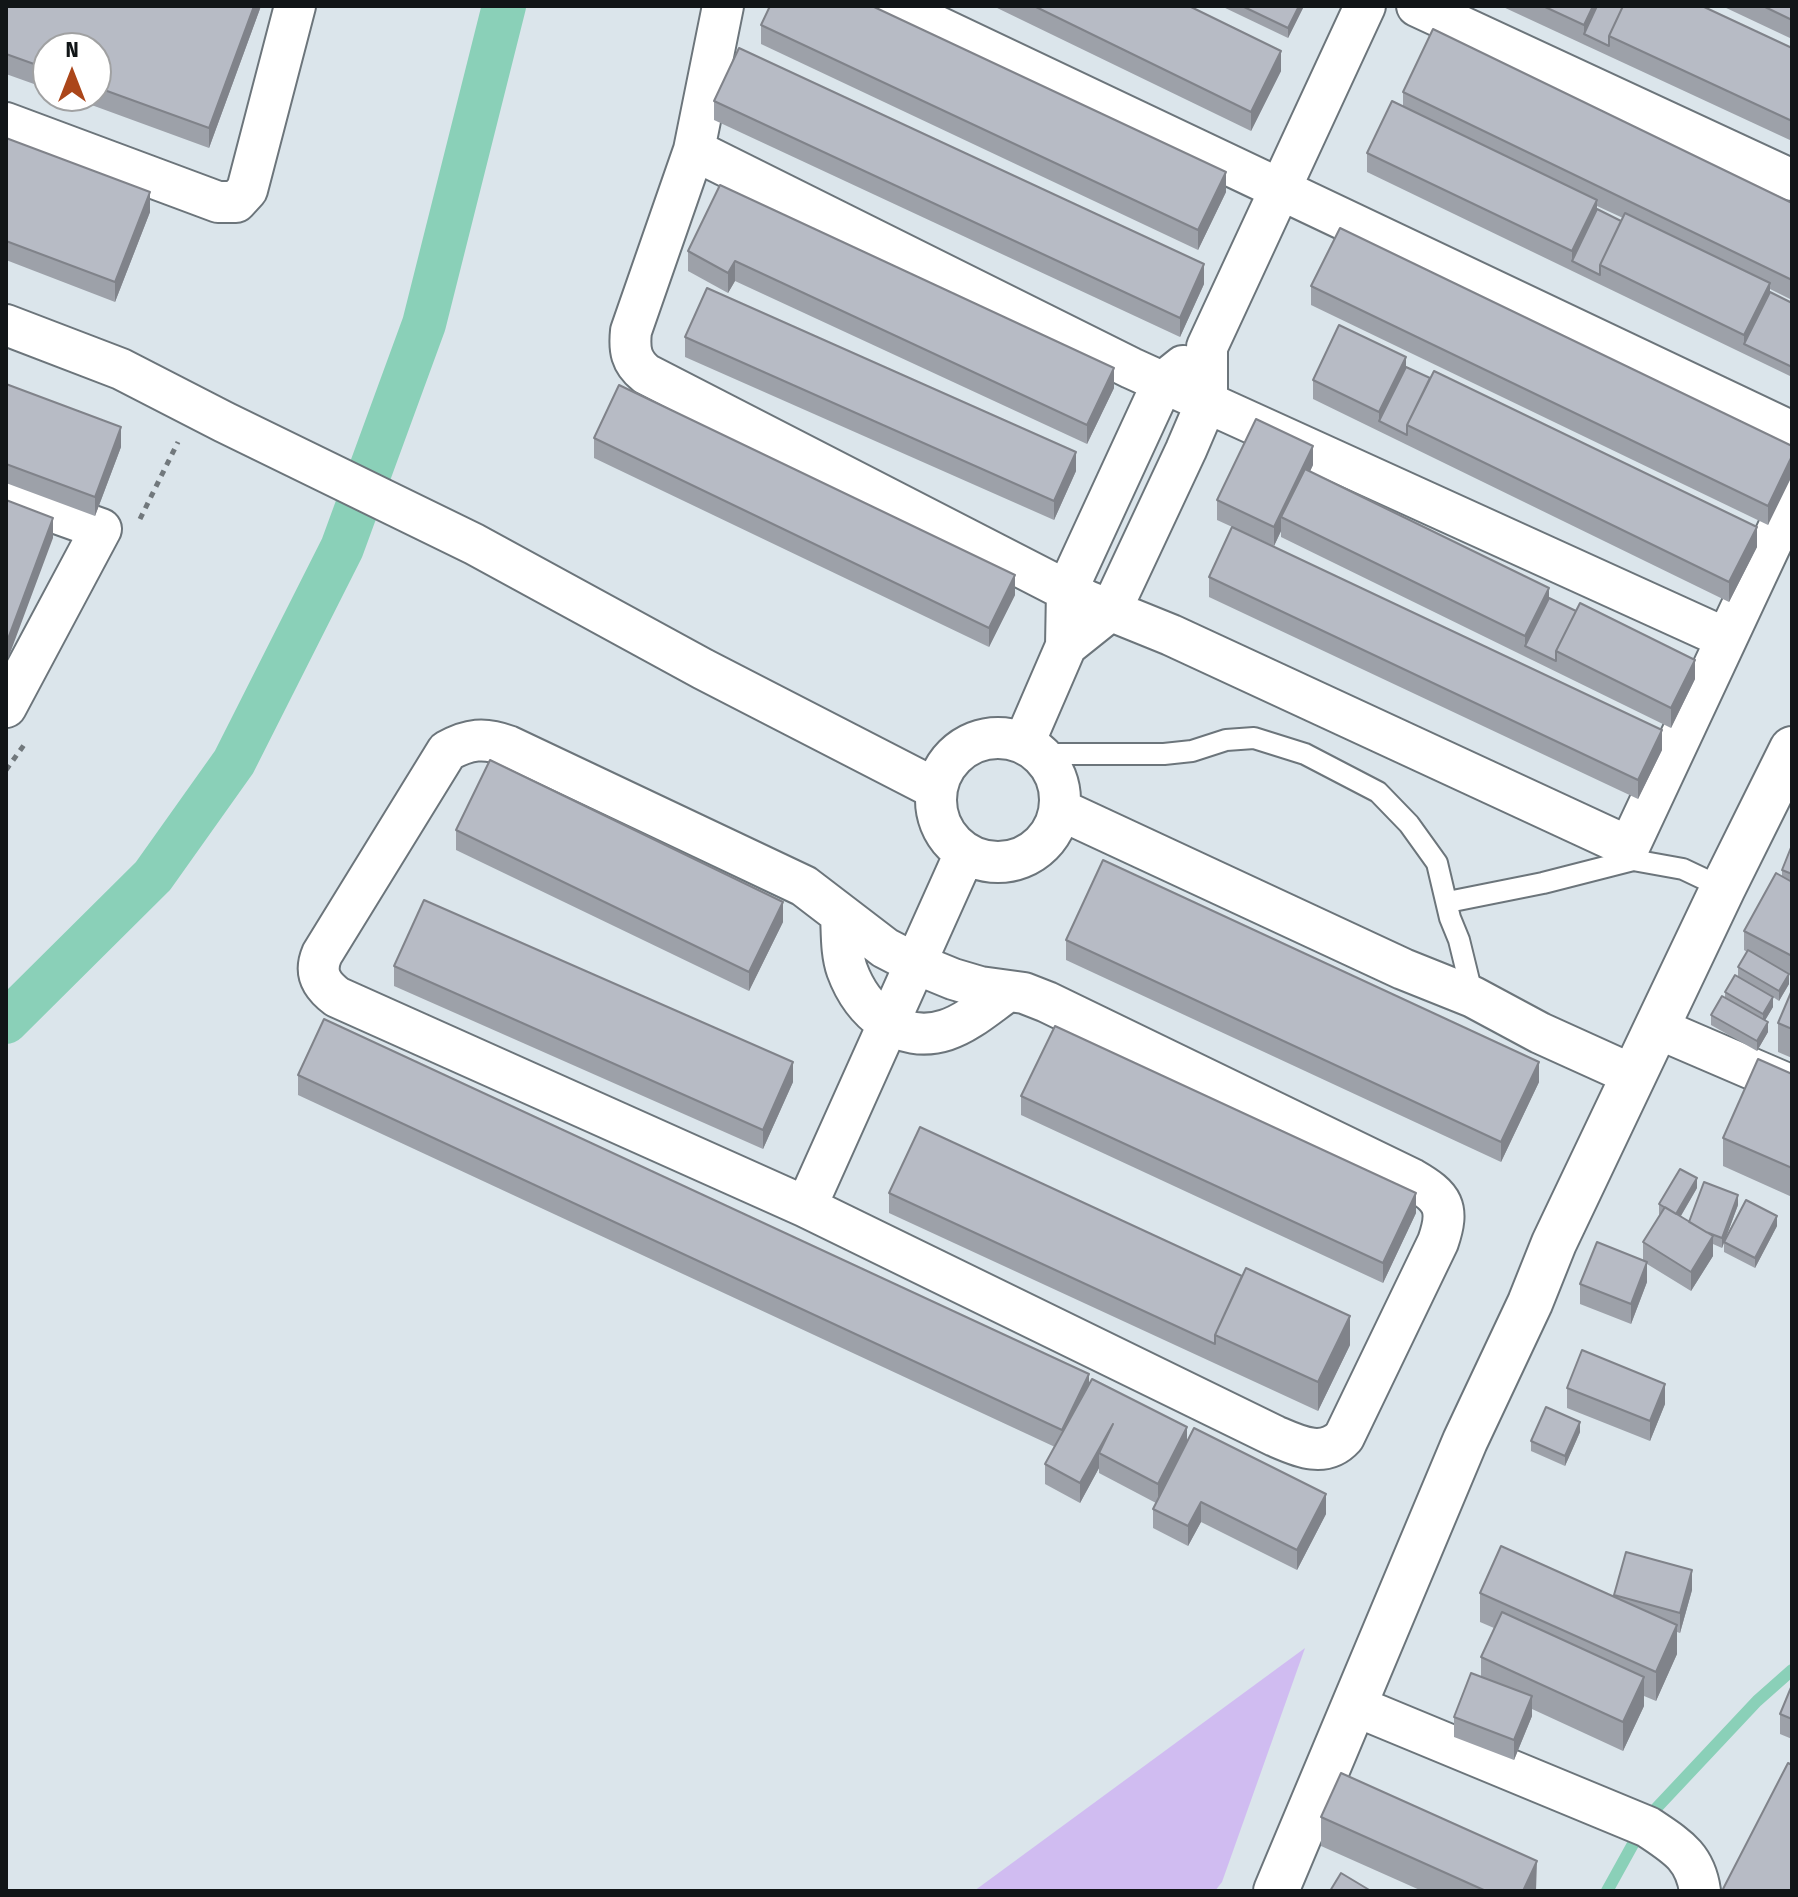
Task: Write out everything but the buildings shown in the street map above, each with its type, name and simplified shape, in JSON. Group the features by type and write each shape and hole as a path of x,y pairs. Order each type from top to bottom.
{"main road":[{"path":"1276,1891 1465,1441 1530,1303 1554,1243 1657,1028 1715,885 1792,749"}],"street":[{"path":"6,123 218,202 236,202 247,190 295,6"},
{"path":"723,6 694,150 631,331 629,348 637,367 1067,590 1629,847 1792,499"},
{"path":"894,6 1792,432"},
{"path":"1066,646 1111,610 1207,401 1207,347 1365,6"},
{"path":"1417,6 1792,180"},
{"path":"694,150 1163,382 1725,638"},
{"path":"6,325 121,369 474,544 703,669 936,789"},
{"path":"1033,748 1066,646 1067,590 1163,382 1207,347"},
{"path":"6,495 101,529 9,693"},
{"path":"1006,738 1033,748 1054,771 1061,790 1061,810 1054,830 1042,846 1024,857 1004,863 984,861 965,853 951,841 941,825 936,807 936,789 942,771 954,756 969,745 987,739 1006,738"},
{"path":"478,739 508,746 804,886 841,915 885,948 914,963 953,979 1047,1002 1433,1191 1441,1201 1445,1217 1438,1242 1339,1443 1320,1450 1300,1447 1275,1436 806,1207 337,997 322,983 317,965 447,751 463,742 478,739"},
{"path":"1061,810 1388,962 1473,997 1540,1033 1635,1076"},
{"path":"806,1207 965,853"},
{"path":"841,915 846,968 861,997 887,1024 921,1034 949,1029 1008,991"},
{"path":"1657,1028 1792,1086"},
{"path":"1353,1705 1648,1827 1682,1851 1694,1866 1700,1891"}],"lane":[{"path":"1033,748 1164,754 1192,751 1226,740 1254,738 1305,754 1378,792 1409,824 1437,863 1473,997"},
{"path":"1448,902 1543,883 1633,860 1683,869 1715,885"}],"shaded area":[{"path":"1305,1648 1222,1882 1215,1891 974,1891"}],"waterway":[{"path":"6,1022 153,876 234,762 342,548 424,324 504,6"},
{"path":"1607,1891 1648,1817 1757,1701 1792,1670"}]}
